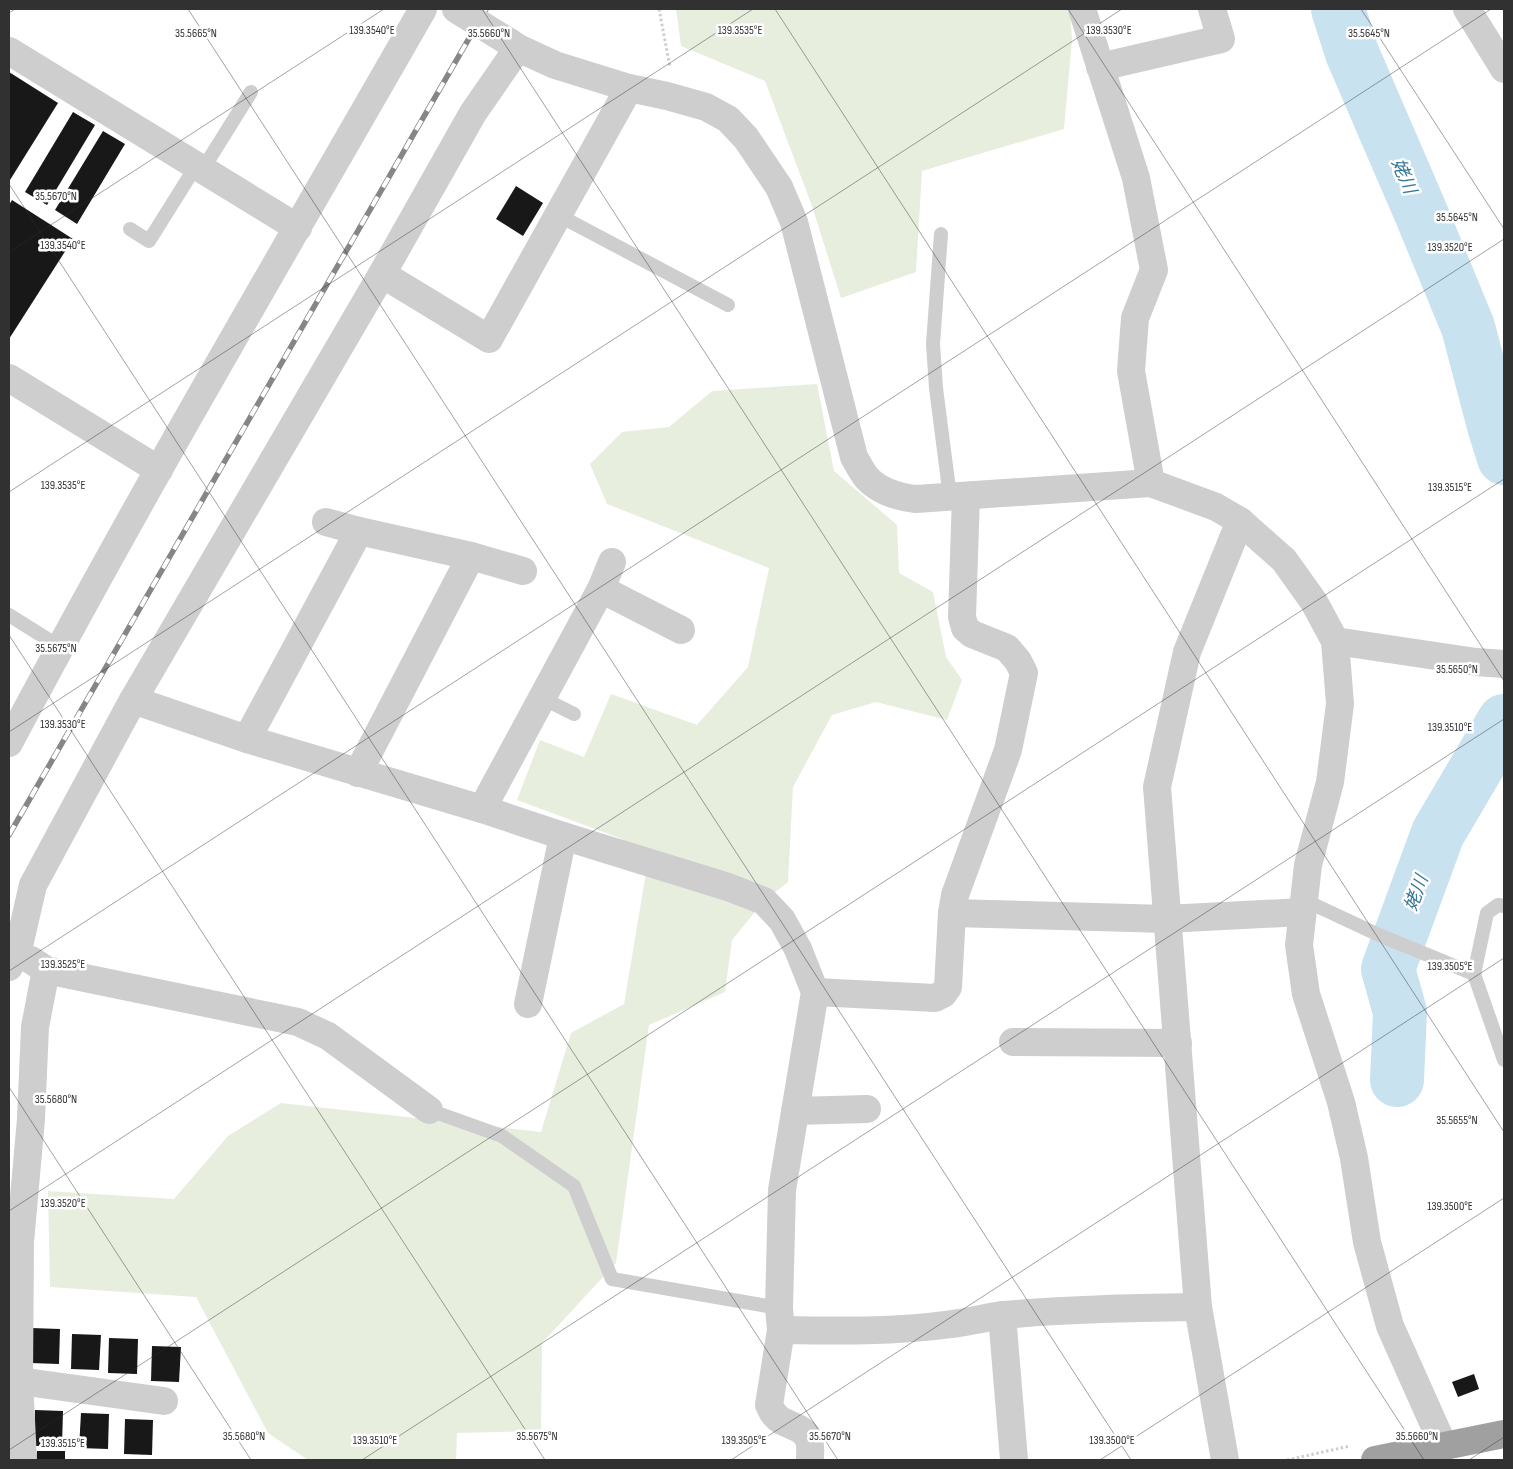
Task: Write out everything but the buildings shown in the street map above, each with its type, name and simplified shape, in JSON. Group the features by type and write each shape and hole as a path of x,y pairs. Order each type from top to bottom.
{"highway":[{"path":"1375,1460 1504,1434"}],"street":[{"path":"9,743 60,647 159,470 424,9"},
{"path":"456,9 513,45 555,65 629,88 706,107 728,119 746,138 779,187 794,222 854,457 867,478 885,491 898,497 916,499 1151,483 1216,507 1240,521 1284,560 1314,602 1335,641 1340,704 1330,782 1308,865 1303,906 1299,945 1306,994 1341,1102 1354,1158 1367,1242 1390,1326 1444,1447"},
{"path":"1082,9 1136,178 1154,270 1135,318 1130,370 1151,483"},
{"path":"1100,67 1221,39 1212,9"},
{"path":"1467,9 1501,56"},
{"path":"429,1110 328,1036 298,1022 46,970 13,959 33,885 133,700 382,274 513,45"},
{"path":"9,51 298,228"},
{"path":"382,274 489,339 629,88"},
{"path":"9,378 159,470"},
{"path":"815,992 935,998 943,994 948,987 952,913 955,895 1008,750 1024,674 1018,661 1008,648 972,634 965,628 962,617 958,497"},
{"path":"1225,1460 1198,1307 1157,787 1187,652 1240,521"},
{"path":"326,522 471,556 523,571"},
{"path":"247,739 359,531"},
{"path":"358,773 471,556"},
{"path":"482,809 600,589 612,562"},
{"path":"600,589 681,630"},
{"path":"1335,641 1476,662 1504,664"},
{"path":"133,700 247,739 482,809 728,887 764,901 782,920 798,950 815,992 782,1190 780,1319 770,1405 775,1416 784,1422 800,1428 805,1433 809,1442 810,1460"},
{"path":"528,1004 563,836"},
{"path":"952,913 1166,918 1303,906"},
{"path":"23,1460 18,1381 20,1242 31,1119 35,1027 46,970"},
{"path":"1013,1042 1178,1043"},
{"path":"795,1111 867,1109"},
{"path":"780,1319 847,1331 913,1328 952,1324 1002,1315 1075,1310 1198,1307"},
{"path":"1002,1315 1014,1460"},
{"path":"18,1381 164,1401"}],"lane":[{"path":"130,229 149,241 251,92"},
{"path":"558,215 728,305"},
{"path":"940,234 933,344 936,388 958,497"},
{"path":"9,616 60,647"},
{"path":"542,698 574,714"},
{"path":"1504,906 1498,905 1487,913 1474,974 1504,1060"},
{"path":"1303,906 1474,974"},
{"path":"429,1110 502,1136 574,1186 612,1279 780,1319"}],"path":[{"path":"659,9 676,99"}],"green space":[{"path":"676,9 1070,9 1072,40 1064,129 922,171 916,272 841,298 812,206 765,81 681,46"},
{"path":"817,384 834,471 897,525 899,573 933,592 946,657 962,680 947,720 876,702 832,715 793,787 788,882 764,901 732,940 725,992 649,1025 616,1263 542,1343 541,1431 457,1433 456,1460 308,1460 268,1433 196,1297 50,1287 48,1191 174,1199 228,1136 281,1103 541,1132 571,1033 624,1004 646,873 622,839 517,800 540,740 584,757 611,694 697,725 748,667 769,568 607,504 590,464 622,432 669,427 712,391"}],"waterway":[{"name":"姥川","path":"1338,9 1352,53 1468,327 1504,458"},
{"name":"姥川","path":"1397,1080 1400,1012 1388,969 1438,833 1504,721"}],"railway":[{"path":"9,835 486,9"}]}
